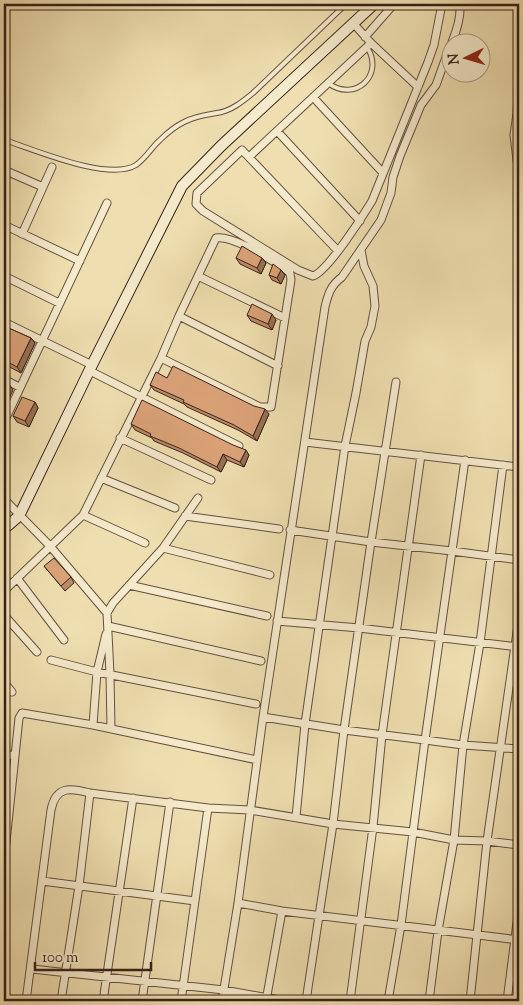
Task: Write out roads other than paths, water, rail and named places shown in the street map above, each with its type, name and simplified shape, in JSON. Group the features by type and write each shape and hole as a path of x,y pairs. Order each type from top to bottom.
{"main road":[{"path":"4,529 19,516 182,186 221,146 374,4"}],"street":[{"path":"365,37 394,4"},
{"path":"338,251 242,150 200,188 197,193 196,201 199,208 240,235 306,274 313,276 319,273 338,251 372,201 434,45 442,4"},
{"path":"456,32 461,11 460,4"},
{"path":"353,23 369,45 418,87"},
{"path":"249,157 369,45"},
{"path":"519,72 514,135 519,176"},
{"path":"222,1001 238,903 262,717 322,321 329,292 334,283 342,277 373,234 388,204 400,156 421,105 436,85 440,74"},
{"path":"314,97 383,173"},
{"path":"277,131 360,221"},
{"path":"22,234 52,167"},
{"path":"4,170 43,187"},
{"path":"4,422 107,203"},
{"path":"4,225 80,261"},
{"path":"4,591 83,515 216,238 234,241 290,273 291,280 272,405 269,408 265,408 160,358"},
{"path":"296,817 305,724 345,446 364,341 371,327 375,306 374,286 364,266 361,250"},
{"path":"4,276 59,303"},
{"path":"198,276 285,318"},
{"path":"178,316 278,366"},
{"path":"4,322 41,340 141,396 239,446"},
{"path":"4,379 19,387"},
{"path":"306,1001 320,916 344,730 384,451 396,382"},
{"path":"120,438 211,480"},
{"path":"305,442 519,467"},
{"path":"350,1001 373,828 382,735 421,455"},
{"path":"388,1001 401,924 465,460"},
{"path":"429,1001 438,931 454,840 463,745 480,643 503,465"},
{"path":"101,478 175,508"},
{"path":"111,729 107,613 113,603 163,548 198,498"},
{"path":"4,499 50,546 107,613"},
{"path":"83,515 145,542"},
{"path":"185,516 279,529"},
{"path":"290,530 519,560"},
{"path":"163,548 270,574"},
{"path":"17,578 64,640"},
{"path":"129,585 267,616"},
{"path":"4,615 37,652"},
{"path":"470,1001 487,841 517,647 519,618"},
{"path":"277,621 359,628 517,647"},
{"path":"108,626 261,661"},
{"path":"93,725 97,672 108,626"},
{"path":"51,660 97,672 256,704"},
{"path":"4,682 12,692"},
{"path":"4,861 7,805 19,718 22,713 93,725 257,760"},
{"path":"262,717 382,735 463,745 519,749"},
{"path":"4,754 15,756"},
{"path":"26,1001 32,969 53,800 64,790 72,788 90,793 208,808 250,810 333,824 413,832 454,840 487,841 519,846"},
{"path":"61,1001 79,886 90,793"},
{"path":"103,1001 134,798"},
{"path":"142,1001 170,802"},
{"path":"181,1001 208,808"},
{"path":"42,881 195,901"},
{"path":"238,903 282,911 401,924 438,931 517,940"},
{"path":"507,1001 517,940 519,907"},
{"path":"267,1000 282,911"},
{"path":"32,969 224,990 267,1000 285,1001"}],"lane":[{"path":"4,140 80,165 121,169 134,166 160,140 183,122 192,118 228,110 238,105 346,4"},
{"path":"328,83 334,87 348,90 355,89 367,81 373,67 369,45"}]}
